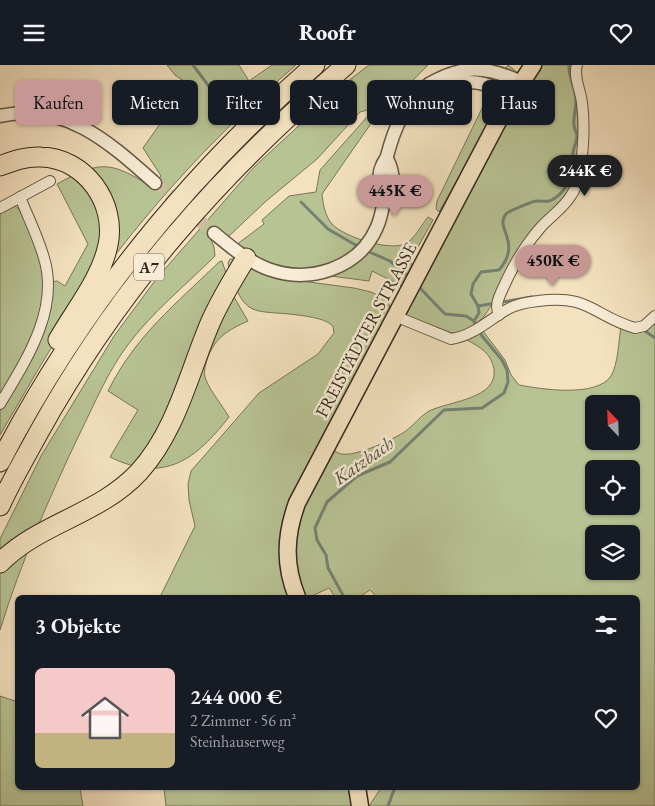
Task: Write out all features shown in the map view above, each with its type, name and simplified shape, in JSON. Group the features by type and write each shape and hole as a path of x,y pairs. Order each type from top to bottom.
{"highway":[{"name":"A7","path":"0,462 38,395 92,310 154,228 236,139 315,65"},
{"name":"A7","path":"0,506 59,396 89,349 142,275 216,187 262,140 346,65"},
{"path":"0,166 31,157 49,157 67,163 82,172 94,184 103,199 108,216 108,245 102,263 51,351 38,395"},
{"path":"0,563 30,540 91,509 124,487 153,456 181,400 220,302 246,258"}],"main road":[{"name":"FREISTÄDTER STRASSE","path":"523,80 534,65"},
{"name":"FREISTÄDTER STRASSE","path":"296,595 288,569 288,534 291,521 310,477 497,125"},
{"path":"358,790 362,806"}],"street":[{"path":"395,316 451,339 460,338 478,328 498,307 510,272 529,241 564,204 576,184 583,121 583,104 576,69 577,65"},
{"path":"434,80 446,71 474,67 497,71 517,80"},
{"path":"0,116 37,113 56,116 76,123 101,137 155,183"},
{"path":"214,233 246,258 274,271 300,275 319,274 336,268 363,249 378,226 384,199 391,190 392,167 387,159 397,125"},
{"path":"0,208 50,181"},
{"path":"0,404 41,330 46,304 46,264 20,197"},
{"path":"498,307 566,299 588,305 635,328 644,326 655,316"},
{"path":"362,806 365,790"}],"green space":[{"path":"167,65 239,65 248,80 208,80 208,125 231,125 174,184 94,283 43,361 0,435 0,409 21,373 51,282 57,281 65,286 88,244 57,184 85,171 105,167 126,172 152,187 161,176 143,148 159,125 198,125 198,80 182,80 175,75"},
{"path":"272,65 296,65 279,80 250,80"},
{"path":"369,65 428,65 413,80 367,80 367,110 360,112 357,115 357,80 350,80"},
{"path":"508,65 518,73 514,80 498,80"},
{"path":"542,65 574,65 579,142 573,184 487,312 473,326 460,332 452,333 407,316 406,313 488,152 505,125 555,125 555,80 533,80"},
{"path":"482,108 482,125 488,125 439,212 436,209 437,201"},
{"path":"367,117 367,125 370,125 322,194 323,202 328,217 338,229 367,242 388,246 405,244 415,236 428,217 433,220 410,261 413,266 402,286 372,271 369,281 307,273 267,263 236,245 264,224 262,220 289,196 316,192 320,170"},
{"path":"300,125 348,125 317,159 265,202 227,238 210,237 215,256 158,310 127,346 102,388 57,482 26,555 0,630 0,539 41,456 114,336 157,278 254,167"},
{"path":"10,206 15,206 19,209 27,221 43,264 45,282 43,300 33,334 0,397 0,212"},
{"path":"230,259 237,259 272,277 371,292 388,300 390,309 291,499 283,524 280,548 280,560 287,595 161,595 195,526 189,500 188,484 191,471 259,393 318,354 334,333 333,326 320,319 262,312 253,309 239,295 228,263"},
{"path":"222,261 234,297 248,321 228,331 218,340 210,352 205,368 208,385 229,417 204,445 178,463 163,467 147,468 130,465 110,457 138,410 108,391 119,371 144,337 172,307"},
{"path":"655,321 655,806 369,806 380,790 640,790 640,595 375,595 370,590 362,595 334,595 329,588 314,595 303,595 293,568 299,515 331,449 341,454 348,454 375,447 406,431 429,411 481,393 488,387 493,379 493,363 488,355 467,340 483,331 505,360 511,375 519,385 554,390 581,390 604,383 613,371 617,359 621,326"},
{"path":"0,696 15,701 15,790 80,790 83,806 0,806"},
{"path":"164,790 348,790 352,806 166,806"}],"waterway":[{"name":"Katzbach","path":"193,65 208,85"},
{"path":"474,321 479,313 478,306 471,294 473,284 481,272 499,270 506,260 509,251 509,244 503,225 503,219 506,214 535,201 553,200 564,189 569,179 577,136 574,126 576,97 569,65"},
{"name":"Katzbach","path":"301,202 328,229 359,247"},
{"name":"Katzbach","path":"365,250 390,261 410,278"},
{"name":"Katzbach","path":"343,595 328,568 326,555 317,540 315,528 327,502 357,476 390,462 444,410 482,408 504,393 508,382 507,370 502,360 482,336 474,321 466,316 445,314 418,286"},
{"path":"478,306 532,297"},
{"path":"645,331 655,338"},
{"name":"Katzbach","path":"388,806 394,790"}],"tunnel":[{"path":"155,183 214,233"}]}
